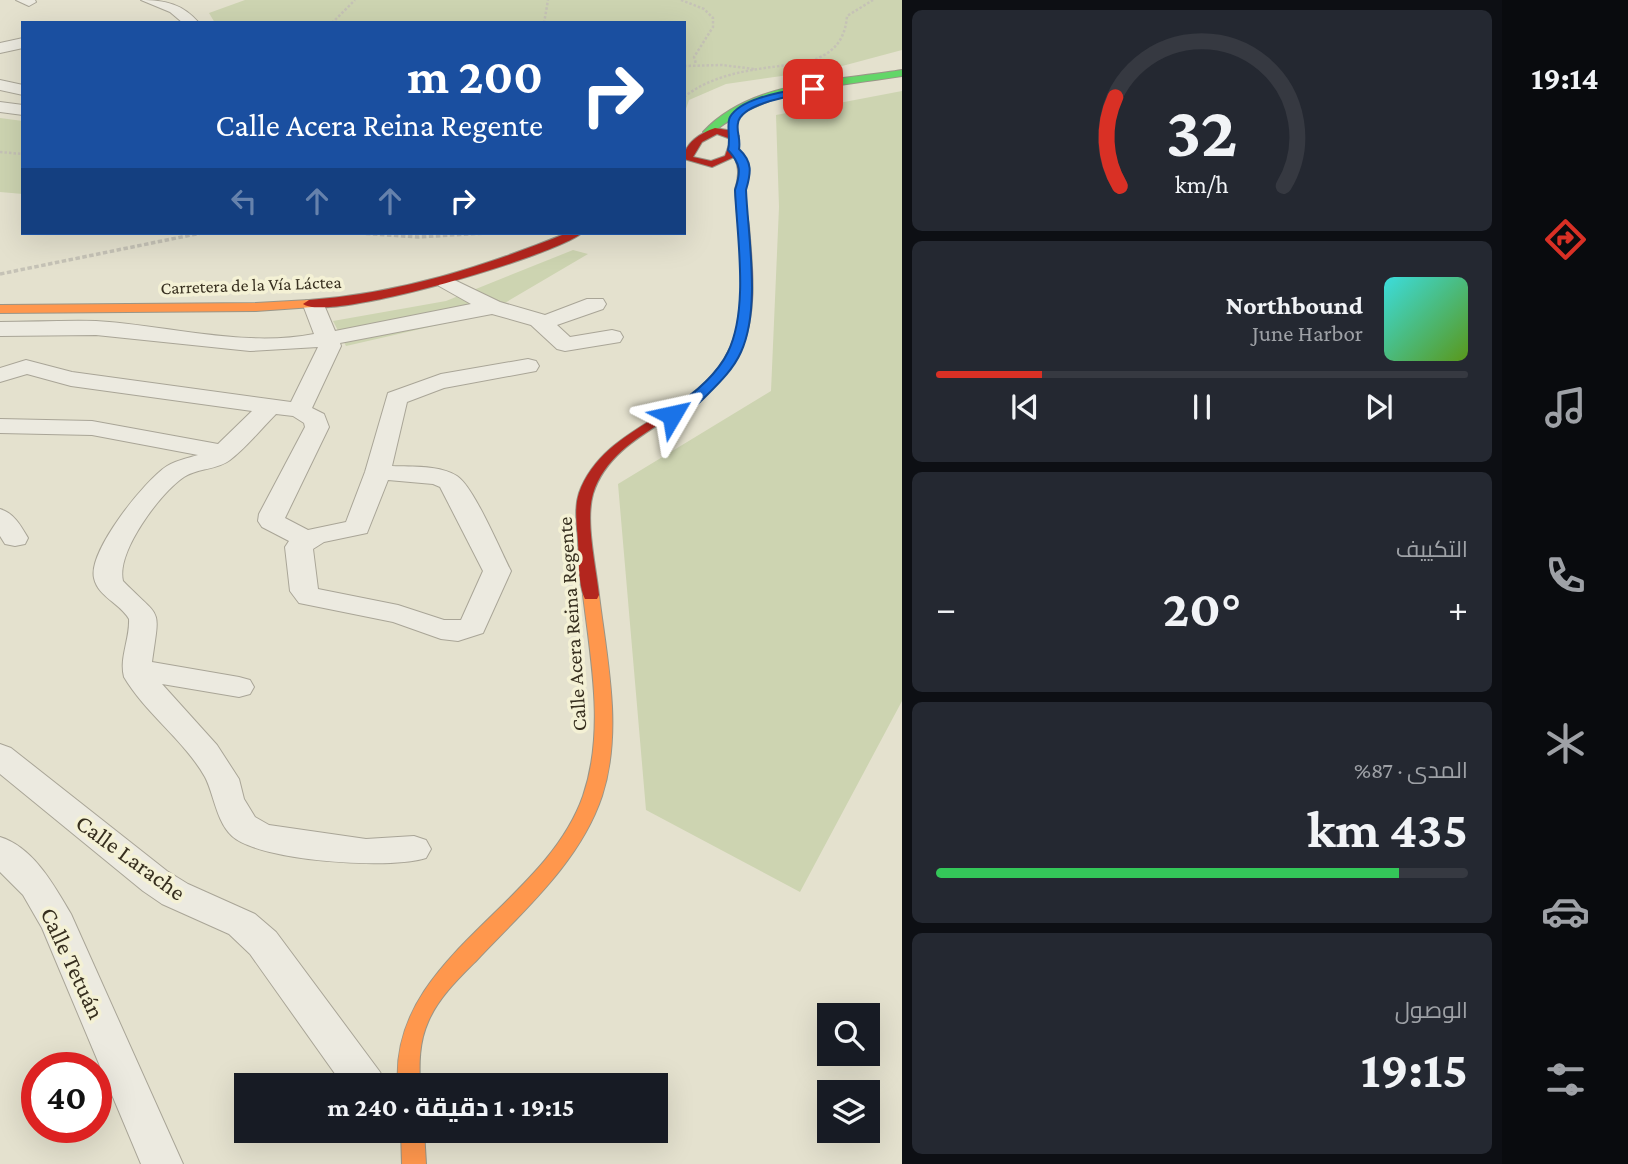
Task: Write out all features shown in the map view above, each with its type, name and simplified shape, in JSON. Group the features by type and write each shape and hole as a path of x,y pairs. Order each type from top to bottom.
{"street":[{"path":"148,0 174,9 189,21"},
{"path":"0,48 21,43"},
{"path":"0,54 21,54"},
{"path":"686,160 721,116 747,104 788,93 902,73"},
{"path":"0,85 21,90"},
{"path":"707,164 726,160 734,143 734,117 747,104"},
{"path":"0,107 21,110"},
{"path":"708,132 723,131 734,143"},
{"name":"Calle Acera Reina Regente","path":"408,1073 407,1054 414,1028 439,985 524,897 578,829 592,799 602,745 597,628 585,496 589,479 598,464 625,443 693,401 723,371 735,351 745,301 740,190 746,172 734,143"},
{"path":"686,161 707,164 731,176 740,190"},
{"name":"Carretera de la Vía Láctea","path":"0,309 314,305 345,302 446,282 517,258 571,235"},
{"path":"446,282 492,307 543,323 565,344 612,337"},
{"path":"543,323 595,304"},
{"path":"299,410 330,346 330,340 314,305"},
{"path":"0,329 96,328 250,344 305,343 492,307"},
{"path":"378,472 438,477 457,491 497,570 473,626 458,631 442,629 398,614 309,597 304,591 299,547 305,539 316,534 350,532 358,527 378,472 396,398 408,390 528,366"},
{"path":"0,375 26,367 71,379 299,410 315,419 317,427 272,514 271,521 305,539"},
{"path":"271,406 222,454 175,472 160,484 114,552 107,573 110,584 141,613 145,629 136,669 152,693 206,752 223,779 228,800 243,826 262,837 325,847 366,852 414,849"},
{"path":"0,426 32,430 77,426 93,428 222,454"},
{"path":"136,669 239,687"},
{"name":"Calle Larache","path":"0,756 155,881 175,894 242,924 263,943 357,1073"},
{"name":"Calle Tetuán","path":"0,850 35,885 58,924 162,1164"}],"path":[{"path":"334,21 355,0"},
{"path":"544,21 548,0"},
{"path":"681,0 704,9 713,18 713,27 694,57 696,64"},
{"path":"686,96 712,82 758,69 807,63 826,55 844,38 847,16 873,0"},
{"path":"686,66 696,64 758,69"},
{"path":"0,152 21,154"},
{"path":"0,275 191,235"},
{"path":"388,235 452,235"}],"green space":[{"path":"245,0 902,0 902,50 831,69 726,84 689,100 686,109 686,21 214,21 209,13"},
{"path":"902,91 902,701 800,892 646,810 618,484 771,391 779,207 776,115"},
{"path":"0,118 21,121 21,194 0,192"},
{"path":"573,250 588,254 486,314 346,346 333,321 446,301"}],"traffic: fast":[{"path":"708,132 726,116 773,96 799,89 902,73"}],"traffic: slow":[{"path":"0,309 256,307 309,304"},
{"path":"408,1073 410,1045 417,1022 427,1003 446,978 539,882 570,842 592,797 599,773 603,723 591,595"},
{"path":"413,1143 414,1164"}],"traffic: jam":[{"path":"715,131 730,133 736,138 729,158 712,164 689,159 687,155 699,140 715,131"},
{"path":"591,595 584,503 597,470 614,451 635,435 704,390 722,371 736,348 745,310 746,269 740,189 744,168 733,150"},
{"path":"309,304 412,289 479,270 571,235"}],"route":[{"path":"672,415 693,401 723,371 735,351 743,321 745,301 740,190 746,172 742,157 733,150 736,138 732,125 734,117 747,104 813,89"}]}
